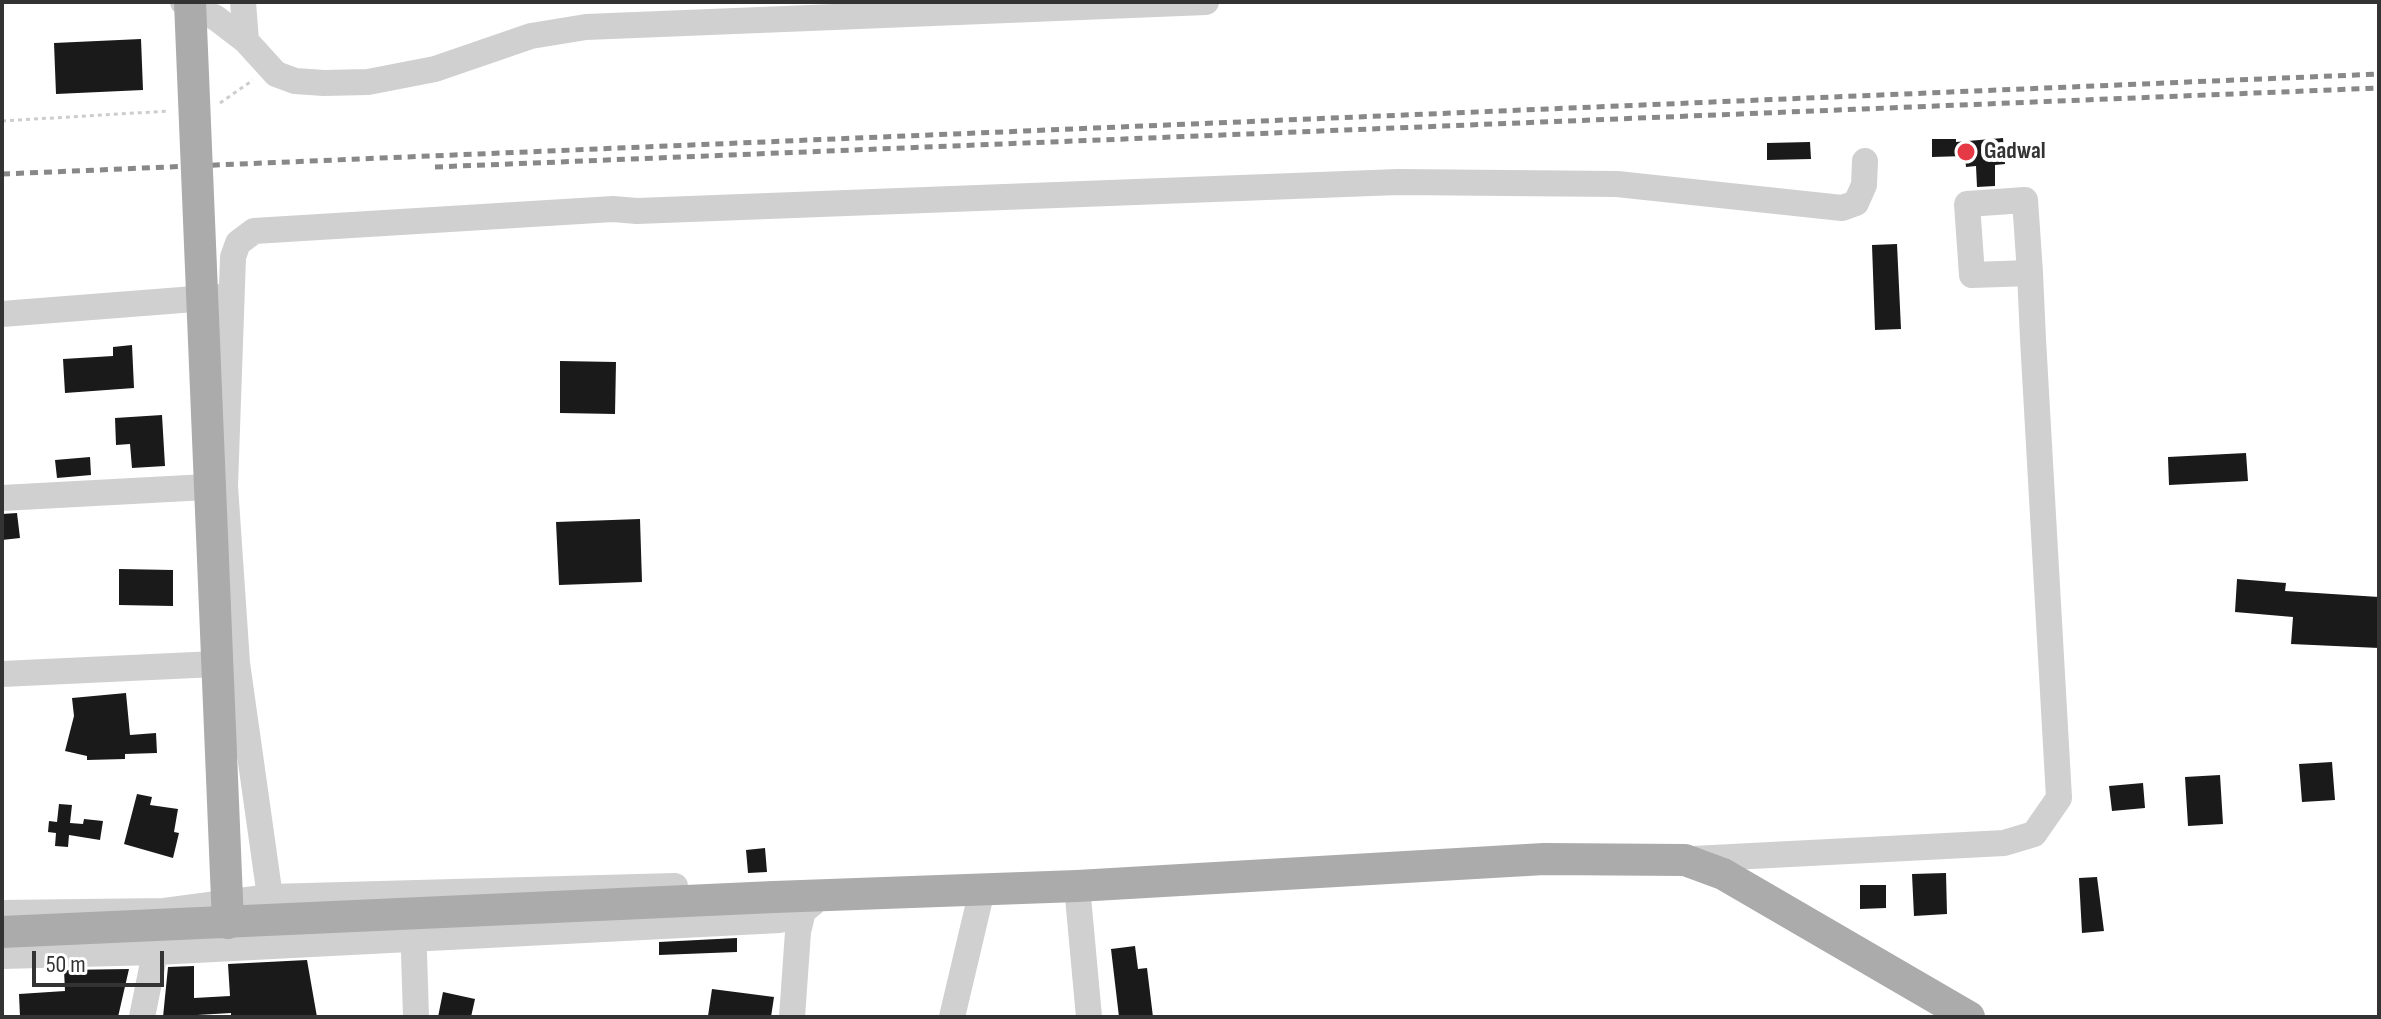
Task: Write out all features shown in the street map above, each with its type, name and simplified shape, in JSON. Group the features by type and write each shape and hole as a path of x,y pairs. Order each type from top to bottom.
{"main road":[{"path":"190,2 228,923"},
{"path":"2,932 774,897 814,902 1544,859 1685,860 1723,874 1969,1017"}],"street":[{"path":"183,2 216,18 246,41 268,67 295,81 368,82 435,69 531,36 586,27 1206,2"},
{"path":"243,2 246,41"},
{"path":"270,897 237,663 225,486 233,257 238,243 254,231 613,209 637,211 1412,182 1617,184 1842,208 1856,203 1864,185 1865,161"},
{"path":"1685,860 2004,843 2034,834 2059,798 2030,273"},
{"path":"2,314 232,296"},
{"path":"2,498 225,486"},
{"path":"2,674 237,663"},
{"path":"2,913 164,911 270,897 775,884 801,886 814,902 792,1017"},
{"path":"1077,886 1089,1017"},
{"path":"952,1017 982,890"},
{"path":"412,893 416,1017"},
{"path":"2,956 156,952 780,920 814,902"},
{"path":"142,1017 164,911"}],"path":[{"path":"212,107 238,93 268,67"},
{"path":"2,121 183,109"}],"building":[{"path":"141,39 143,90 56,94 54,43"},
{"path":"2003,138 2005,164 1995,165 1995,186 1977,187 1976,166 1966,167 1965,156 1932,157 1932,139 1956,139 1956,142"},
{"path":"1810,142 1811,159 1767,160 1767,143"},
{"path":"1897,244 1901,329 1875,330 1872,245"},
{"path":"132,345 134,388 65,393 63,359 113,356 113,347"},
{"path":"560,361 616,362 615,414 560,413"},
{"path":"162,415 165,466 132,468 130,444 116,445 115,418"},
{"path":"2246,453 2248,481 2169,485 2168,457"},
{"path":"90,457 91,475 57,478 55,460"},
{"path":"17,513 20,538 2,540 2,514"},
{"path":"640,519 642,582 559,585 556,522"},
{"path":"119,569 173,570 173,606 119,605"},
{"path":"2237,579 2286,583 2285,591 2379,597 2379,648 2291,644 2293,617 2235,612"},
{"path":"126,693 130,735 156,733 157,753 125,754 125,759 87,760 87,756 65,751 74,716 72,698"},
{"path":"2332,762 2335,800 2302,802 2299,764"},
{"path":"2220,775 2223,824 2188,826 2185,777"},
{"path":"2143,783 2145,808 2112,811 2109,786"},
{"path":"137,794 152,797 150,805 178,809 174,832 179,833 173,858 124,844"},
{"path":"59,804 72,805 70,823 83,824 84,819 103,821 100,840 69,835 68,847 55,846 56,833 48,832 49,821 57,822"},
{"path":"765,848 767,872 748,873 746,850"},
{"path":"1946,873 1947,914 1914,916 1912,874"},
{"path":"2097,877 2104,931 2082,933 2079,878"},
{"path":"1860,885 1886,885 1886,908 1860,909"},
{"path":"737,938 737,952 659,955 659,942"},
{"path":"1135,946 1138,969 1147,968 1153,1017 1119,1017 1111,949"},
{"path":"307,960 317,1017 231,1017 231,1013 163,1017 168,967 194,966 194,998 230,996 228,964"},
{"path":"129,969 118,1017 20,1017 19,994 65,991 64,970"},
{"path":"712,989 774,997 771,1017 708,1016"},
{"path":"443,992 475,999 471,1017 438,1017"}],"railway":[{"path":"2,174 2379,74"},
{"path":"435,167 2379,88"}],"place":[{"name":"Gadwal","path":"1966,152"}]}
